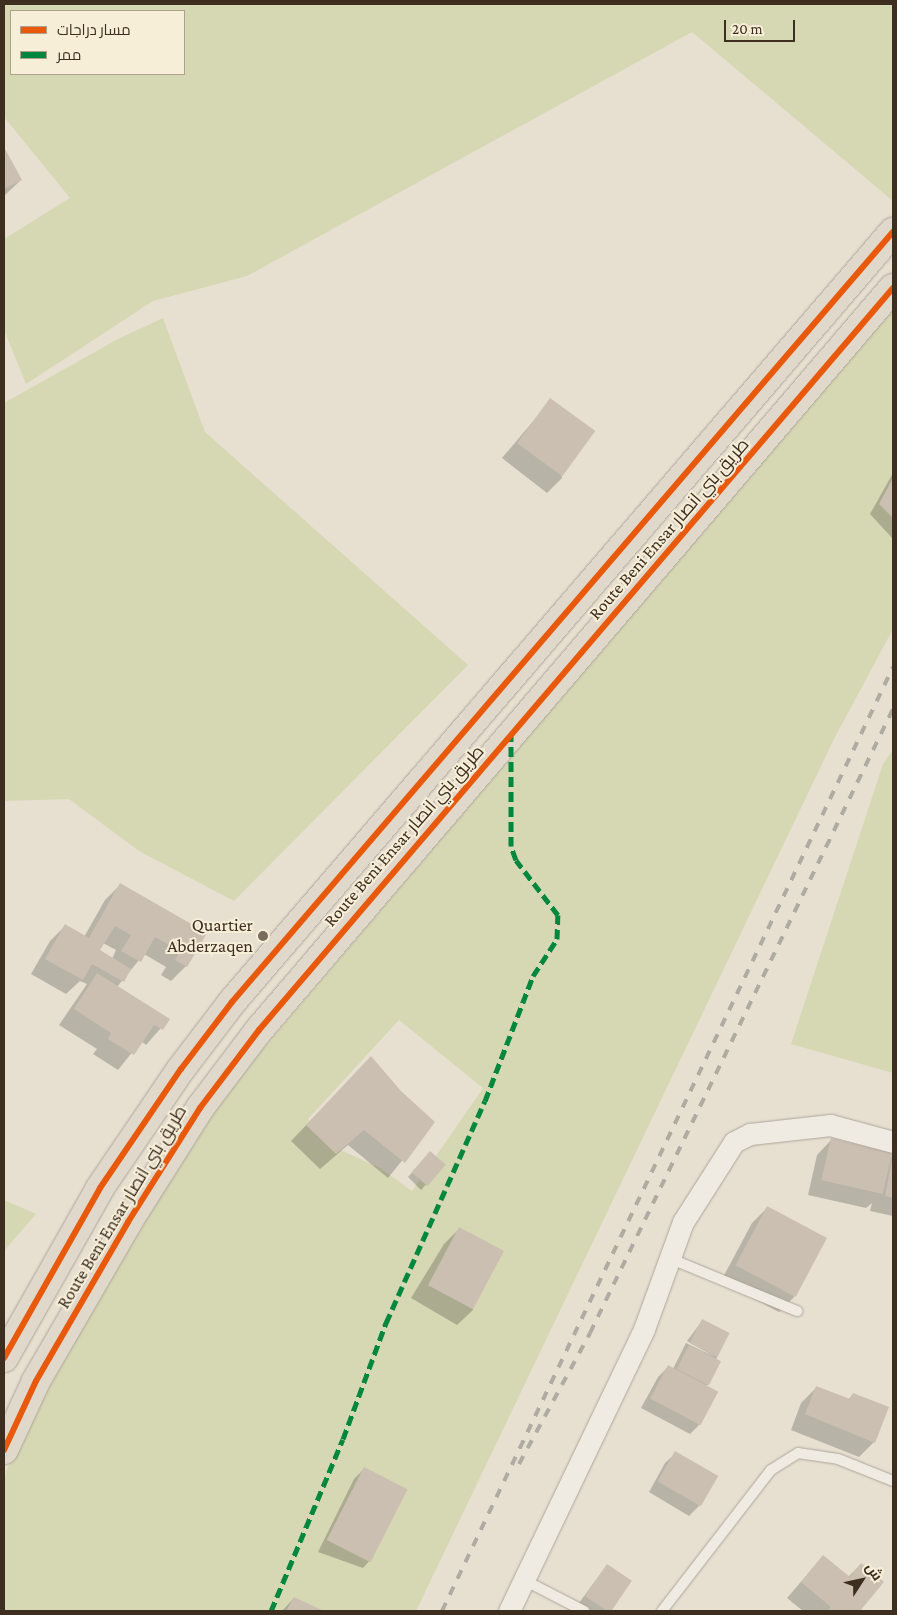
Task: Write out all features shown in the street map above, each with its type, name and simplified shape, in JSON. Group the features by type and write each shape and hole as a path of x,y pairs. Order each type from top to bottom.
{"highway":[{"name":"Route Beni Ensar طريق بني انصار","path":"4,1358 100,1188 180,1069 232,1002 893,232"},
{"name":"Route Beni Ensar طريق بني انصار","path":"4,1450 36,1381 128,1222 200,1108 259,1030 893,288"}],"street":[{"path":"509,1611 644,1329 683,1222 702,1188 734,1142 750,1134 830,1125 893,1142"}],"lane":[{"path":"669,1258 797,1311"},
{"path":"662,1611 770,1470 798,1453 838,1459 893,1481"},
{"path":"524,1580 584,1611"}],"green space":[{"path":"4,4 893,4 893,201 692,32 247,276 153,301 26,384 4,330 4,239 70,198 4,117"},
{"path":"893,307 893,629 834,739 416,1611 4,1611 4,1481 7,1469 106,1275 203,1127 239,1077","holes":["399,1020 483,1088 412,1191 380,1168 334,1147 308,1119"]},
{"path":"163,318 205,432 468,665 234,901 139,851 69,799 4,801 4,403 118,339"},
{"path":"893,750 893,1073 791,1044 883,764"},
{"path":"4,1200 36,1214 4,1251"}],"building":[{"path":"4,147 22,180 4,189"},
{"path":"550,398 595,431 562,476 517,443"},
{"path":"893,478 893,518 879,504"},
{"path":"120,883 207,933 187,967 175,960 180,951 155,937 141,962 121,951 131,935 115,926 100,950 131,969 124,982 92,964 83,980 45,959 65,924 89,938"},
{"path":"97,973 170,1019 163,1030 154,1025 134,1055 108,1039 111,1033 74,1009"},
{"path":"371,1056 401,1091 435,1122 405,1163 364,1130 336,1154 306,1125"},
{"path":"831,1138 892,1152 883,1194 821,1180"},
{"path":"430,1151 446,1165 427,1186 412,1172"},
{"path":"893,1158 893,1198 885,1196"},
{"path":"767,1206 827,1238 796,1297 736,1265"},
{"path":"459,1227 504,1251 473,1309 428,1285"},
{"path":"702,1319 730,1333 717,1357 690,1343"},
{"path":"689,1345 721,1361 709,1385 677,1369"},
{"path":"668,1365 718,1392 700,1425 650,1399"},
{"path":"816,1386 850,1399 853,1393 889,1407 875,1443 805,1414"},
{"path":"675,1451 718,1476 701,1506 658,1481"},
{"path":"364,1467 408,1489 370,1562 327,1540"},
{"path":"823,1555 850,1577 861,1563 884,1582 860,1611 827,1611 831,1607 801,1582"},
{"path":"607,1564 632,1581 611,1611 607,1611 585,1596"},
{"path":"294,1597 324,1611 286,1611"}],"railway":[{"path":"442,1611 893,667"},
{"path":"519,1464 590,1333 893,709"}],"marked path":[{"path":"271,1611 343,1439 386,1323 485,1101 533,976 557,939 558,915 516,860 511,846 511,736"}],"cycle path":[{"path":"4,1358 100,1188 181,1069 232,1002 893,232"},
{"path":"4,1450 36,1381 128,1222 200,1108 259,1030 893,288"}],"place":[{"name":"Quartier Abderzaqen","path":"263,936"}]}
